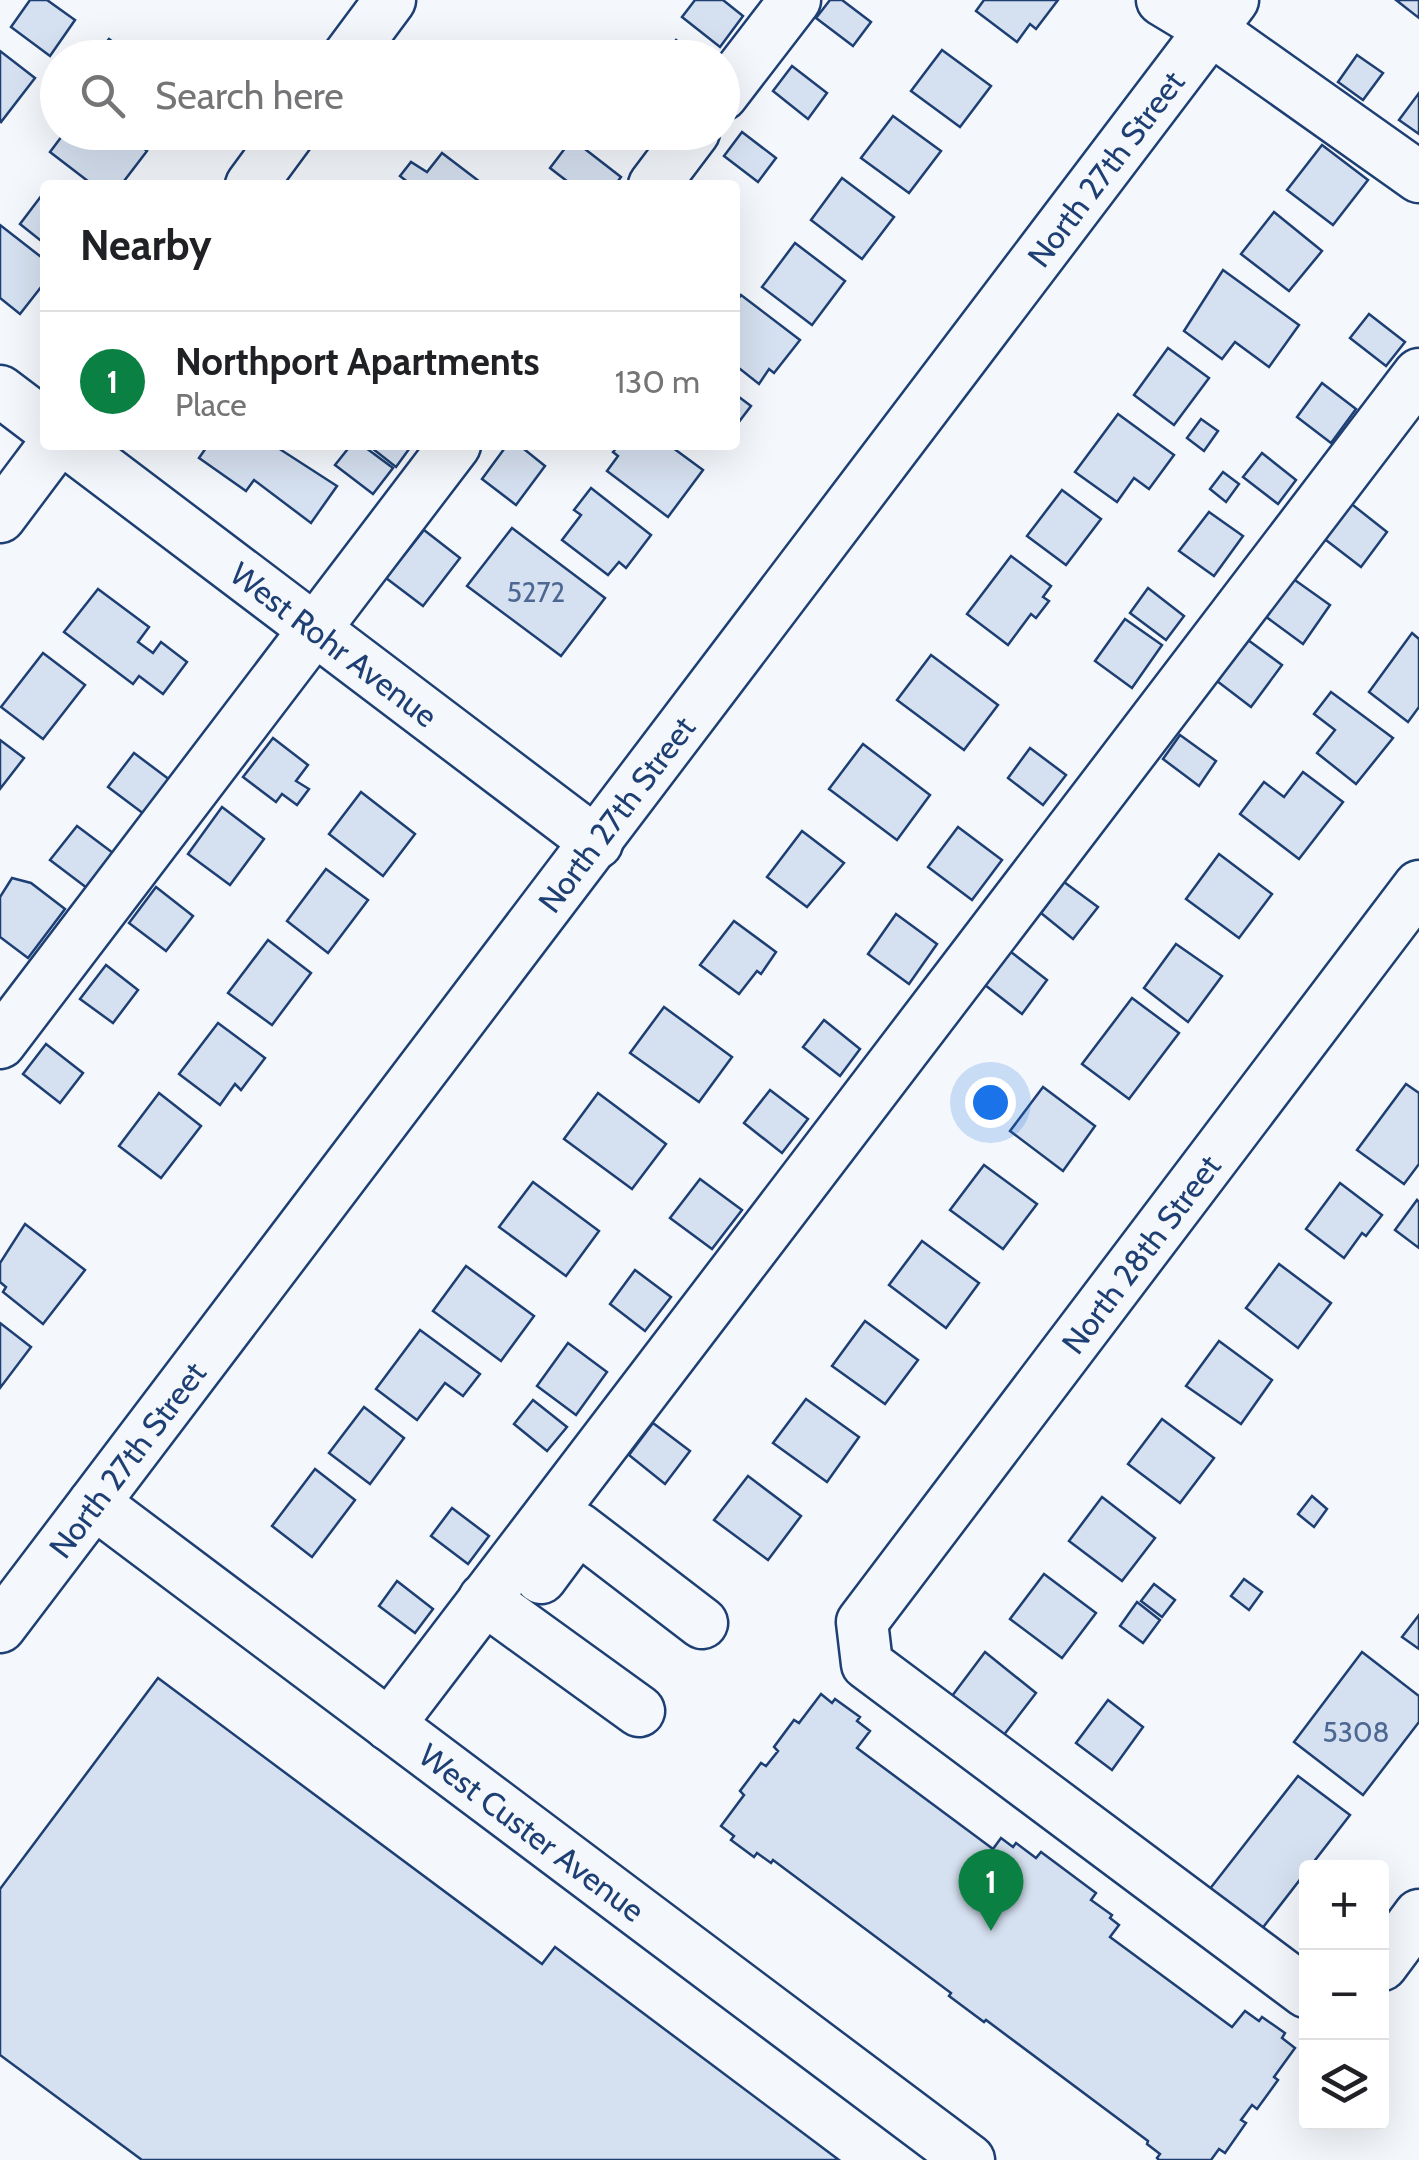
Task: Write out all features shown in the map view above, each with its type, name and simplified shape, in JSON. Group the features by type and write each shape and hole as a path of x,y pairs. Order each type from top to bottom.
{"street":[{"path":"360,40 390,0"},
{"path":"740,72 795,0"},
{"path":"1162,0 1222,15 1419,177"},
{"name":"North 27th Street","path":"0,1627 1222,15"},
{"path":"255,180 277,150"},
{"path":"658,180 680,150"},
{"path":"389,1725 498,1609 1419,374"},
{"path":"0,391 40,421"},
{"path":"0,517 50,450"},
{"name":"West Rohr Avenue","path":"78,450 597,843"},
{"path":"0,1042 451,450"},
{"name":"North 28th Street","path":"1299,1987 867,1664 862,1622 1419,886"},
{"name":"West Custer Avenue","path":"94,1504 969,2160"},
{"path":"566,1518 702,1622"},
{"path":"498,1609 638,1711"},
{"path":"1389,1955 1419,1915"}],"building":[{"path":"30,0 47,0 75,20 61,40 40,40 40,49 11,27"},
{"path":"695,0 723,0 743,16 725,40 711,40 682,17"},
{"path":"830,0 842,0 871,22 853,46 816,18"},
{"path":"984,0 1058,0 1036,29 1030,24 1017,42 976,11"},
{"path":"1396,0 1419,0 1419,18"},
{"path":"942,50 991,86 960,127 911,91"},
{"path":"0,51 35,78 1,122 0,121"},
{"path":"1357,55 1383,73 1363,100 1338,82"},
{"path":"792,66 827,93 808,119 773,91"},
{"path":"1419,93 1419,134 1399,120"},
{"path":"893,116 941,151 909,193 861,158"},
{"path":"742,132 776,158 758,182 724,156 728,150 740,150"},
{"path":"1322,145 1368,180 1333,225 1287,190"},
{"path":"564,150 586,150 621,177 566,180 550,168"},
{"path":"147,151 125,180 86,180 50,152"},
{"path":"442,153 477,180 405,180 400,176 411,162 427,172"},
{"path":"842,178 894,217 862,259 811,220"},
{"path":"40,198 40,240 20,224"},
{"path":"1274,212 1322,251 1289,291 1241,254"},
{"path":"0,225 40,256 40,288 20,314 0,298"},
{"path":"795,243 845,281 812,325 762,287"},
{"path":"1223,270 1299,325 1269,367 1235,342 1222,359 1184,331"},
{"path":"740,296 800,340 774,373 769,369 759,384 740,369"},
{"path":"1369,314 1405,342 1386,366 1350,338"},
{"path":"1168,348 1209,378 1174,425 1134,395"},
{"path":"1322,383 1356,409 1331,443 1297,417"},
{"path":"740,398 751,406 740,420"},
{"path":"1118,414 1174,455 1149,489 1134,478 1117,502 1075,472"},
{"path":"1201,419 1218,431 1204,451 1187,438"},
{"path":"205,450 281,450 337,486 311,523 254,480 246,491 199,458"},
{"path":"347,450 369,450 393,468 373,494 335,465"},
{"path":"374,450 408,450 396,467"},
{"path":"503,450 525,450 545,466 516,505 482,479"},
{"path":"676,450 703,470 668,517 607,471 618,456 613,452"},
{"path":"1262,453 1296,480 1278,504 1243,477"},
{"path":"1223,472 1239,484 1226,502 1210,489"},
{"path":"591,488 651,535 626,568 619,562 608,575 562,540 581,515 574,510"},
{"path":"1062,490 1101,519 1066,565 1027,536"},
{"path":"1349,502 1387,532 1361,567 1322,537"},
{"path":"1209,512 1243,536 1214,576 1179,551"},
{"path":"512,528 605,598 561,656 467,586"},
{"path":"424,530 460,558 423,606 386,578"},
{"path":"1011,556 1051,586 1043,597 1049,601 1036,618 1031,614 1008,645 967,614"},
{"path":"1292,578 1330,605 1303,644 1265,616"},
{"path":"1148,588 1184,616 1166,640 1130,613"},
{"path":"98,589 149,627 138,642 153,653 161,642 187,662 163,694 139,676 133,684 64,632"},
{"path":"1125,619 1162,645 1132,688 1095,661"},
{"path":"1412,633 1419,639 1419,707 1408,722 1369,692"},
{"path":"1248,640 1282,665 1251,707 1217,681"},
{"path":"43,653 85,685 43,739 1,707"},
{"path":"931,655 998,705 964,750 897,700"},
{"path":"1331,692 1393,738 1356,784 1317,753 1335,730 1314,714"},
{"path":"1180,735 1216,761 1199,786 1163,759"},
{"path":"273,738 308,765 296,781 309,789 297,805 282,794 276,802 243,777"},
{"path":"0,740 24,758 0,789"},
{"path":"863,744 930,795 897,840 829,789"},
{"path":"1030,748 1066,775 1043,805 1008,778"},
{"path":"134,753 170,780 144,814 108,787"},
{"path":"1303,772 1343,802 1299,859 1240,814 1264,782 1284,797"},
{"path":"361,792 415,834 383,876 329,834"},
{"path":"222,807 264,839 230,885 188,854"},
{"path":"77,826 113,853 87,888 50,860"},
{"path":"958,827 1002,860 972,900 928,867"},
{"path":"802,831 844,863 807,907 767,877"},
{"path":"1219,854 1272,894 1239,938 1186,899"},
{"path":"326,869 368,900 328,953 287,921"},
{"path":"12,878 31,883 65,909 28,958 0,937 0,897"},
{"path":"1064,882 1098,907 1073,939 1041,913"},
{"path":"156,887 193,916 166,951 129,923"},
{"path":"896,914 937,944 909,984 868,954"},
{"path":"734,921 776,952 761,974 757,971 739,994 700,965"},
{"path":"268,940 311,973 272,1025 228,993"},
{"path":"1176,944 1222,976 1188,1022 1144,988"},
{"path":"1011,952 1047,980 1022,1014 985,985"},
{"path":"106,965 138,990 113,1023 80,999"},
{"path":"1132,998 1179,1033 1129,1099 1082,1064"},
{"path":"664,1007 732,1057 699,1102 630,1053"},
{"path":"824,1020 860,1049 840,1076 803,1047"},
{"path":"218,1023 265,1058 241,1090 235,1084 220,1105 179,1074"},
{"path":"46,1044 83,1073 60,1103 23,1074"},
{"path":"1406,1084 1419,1093 1419,1164 1404,1184 1357,1150"},
{"path":"1043,1087 1095,1126 1063,1171 1010,1131"},
{"path":"770,1090 808,1119 782,1153 744,1123"},
{"path":"159,1093 201,1126 161,1178 119,1146"},
{"path":"598,1093 666,1144 632,1189 564,1139"},
{"path":"984,1165 1037,1204 1003,1249 950,1210"},
{"path":"700,1179 742,1210 712,1249 670,1218"},
{"path":"533,1182 599,1231 566,1276 499,1227"},
{"path":"1340,1183 1382,1215 1366,1236 1362,1233 1344,1258 1306,1229"},
{"path":"1419,1202 1419,1248 1395,1230"},
{"path":"25,1224 85,1270 43,1324 3,1292 6,1287 0,1282 0,1263"},
{"path":"922,1241 979,1283 946,1328 889,1285"},
{"path":"1279,1264 1331,1303 1298,1348 1246,1308"},
{"path":"466,1266 534,1316 501,1361 433,1311"},
{"path":"635,1270 671,1297 645,1331 610,1304"},
{"path":"865,1321 918,1360 885,1404 832,1366"},
{"path":"0,1323 31,1347 0,1388"},
{"path":"420,1330 480,1374 463,1396 445,1383 417,1420 376,1389"},
{"path":"1219,1341 1272,1380 1241,1424 1186,1386"},
{"path":"568,1343 607,1372 576,1415 537,1386"},
{"path":"806,1399 859,1437 827,1482 773,1443"},
{"path":"533,1400 567,1427 547,1451 514,1424"},
{"path":"364,1407 404,1438 370,1484 329,1453"},
{"path":"1162,1419 1214,1458 1180,1503 1128,1464"},
{"path":"653,1423 690,1451 665,1484 629,1455"},
{"path":"315,1469 355,1500 312,1557 272,1526"},
{"path":"748,1476 801,1516 768,1560 714,1520"},
{"path":"1312,1496 1327,1509 1314,1527 1298,1514"},
{"path":"1102,1497 1155,1538 1122,1581 1069,1541"},
{"path":"452,1508 489,1536 468,1564 431,1536"},
{"path":"1044,1574 1096,1613 1062,1658 1010,1619"},
{"path":"1244,1579 1262,1592 1249,1610 1231,1596"},
{"path":"397,1581 433,1609 415,1633 379,1606"},
{"path":"1154,1584 1175,1600 1162,1617 1141,1601"},
{"path":"1137,1602 1160,1620 1143,1643 1120,1626"},
{"path":"1419,1615 1419,1649 1402,1637"},
{"path":"985,1652 1036,1693 1003,1736 952,1696"},
{"path":"1362,1652 1419,1696 1419,1722 1363,1795 1294,1742"},
{"path":"158,1678 542,1964 555,1947 839,2160 142,2160 0,2055 0,1889"},
{"path":"821,1694 860,1717 857,1721 870,1731 857,1748 993,1849 1001,1838 1013,1847 1016,1843 1036,1858 1041,1852 1096,1893 1091,1900 1119,1925 1110,1937 1232,2027 1245,2011 1285,2033 1282,2038 1295,2048 1257,2109 1252,2105 1241,2120 1246,2123 1225,2153 1219,2149 1211,2160 1159,2160 1160,2154 1148,2141 949,1996 951,1993 773,1860 771,1863 757,1853 754,1857 731,1840 734,1836 721,1826 744,1795 740,1791 761,1763 766,1766 778,1751 774,1747 794,1720 799,1723"},
{"path":"1108,1700 1143,1727 1112,1770 1076,1743"},
{"path":"1298,1776 1350,1815 1315,1860 1299,1860 1299,1881 1261,1930 1209,1890"}],"place":[{"name":"Northport Apartments","path":"991,1931"}]}
